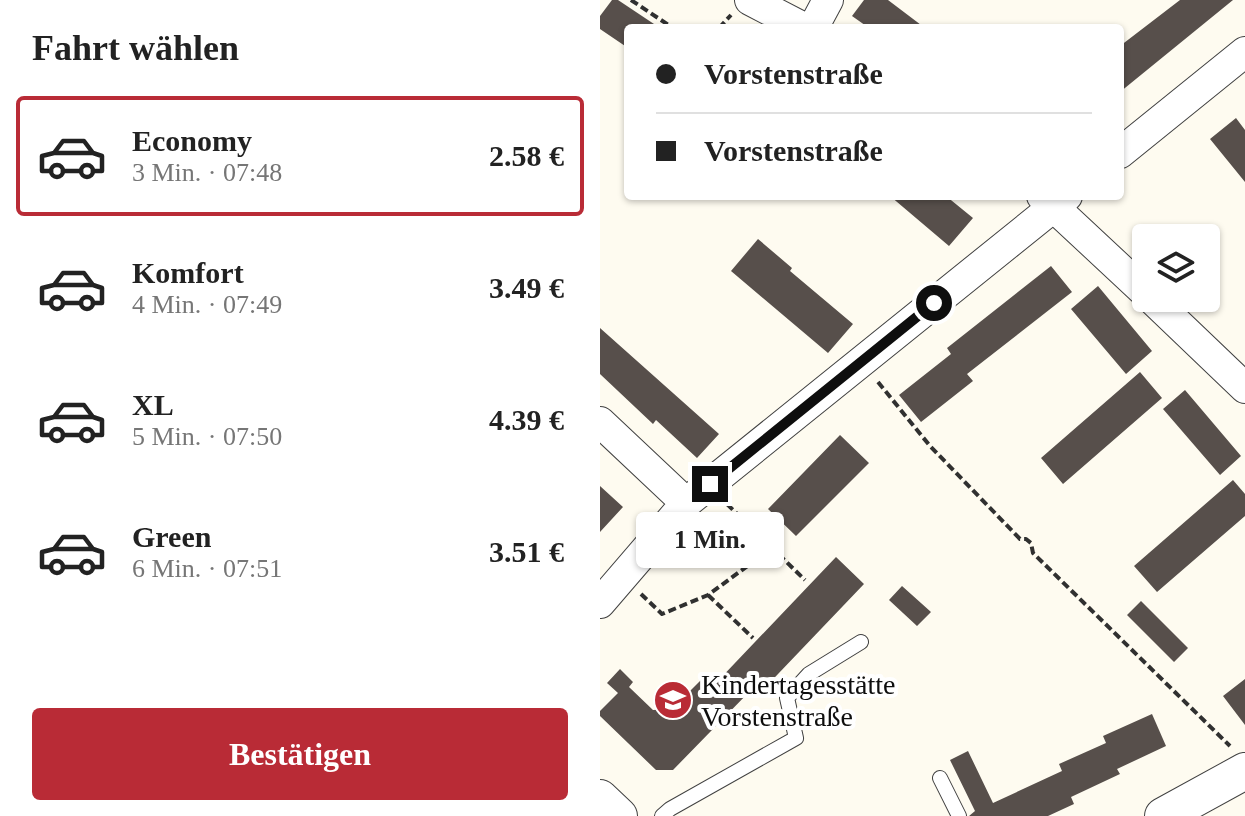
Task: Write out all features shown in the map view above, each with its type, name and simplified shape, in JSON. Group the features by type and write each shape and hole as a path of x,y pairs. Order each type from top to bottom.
{"street":[{"path":"815,24 828,0"},
{"path":"741,7 792,24"},
{"path":"1124,150 1245,52"},
{"path":"600,603 686,503 1053,200"},
{"path":"1055,200 1132,279"},
{"path":"1166,312 1245,388"},
{"path":"600,422 686,503"},
{"path":"1163,816 1239,760"},
{"path":"600,798 619,816"}],"lane":[{"path":"662,816 796,738 787,698 809,674 861,642"},
{"path":"940,778 959,816"}],"path":[{"path":"634,1 667,24"},
{"path":"723,24 741,7"},
{"path":"861,361 955,474 1020,539 1031,543 1033,553 1239,760"},
{"path":"720,497 805,580"},
{"path":"636,589 662,614 708,595 772,548"},
{"path":"708,595 753,638"}],"building":[{"path":"612,0 618,0 654,24 624,24 624,45 600,29 600,16"},
{"path":"864,0 888,0 920,24 863,24 852,16"},
{"path":"1180,0 1233,0 1124,89 1124,43"},
{"path":"1236,118 1245,130 1245,182 1210,139"},
{"path":"895,200 951,200 973,218 949,246"},
{"path":"758,239 792,268 790,271 853,324 828,353 731,271"},
{"path":"1051,266 1072,292 967,374 973,381 921,422 899,395 951,354 947,348"},
{"path":"1098,286 1152,351 1126,374 1071,309"},
{"path":"600,328 719,434 697,458 656,420 653,424 600,374"},
{"path":"1140,372 1162,398 1063,484 1041,458"},
{"path":"1185,390 1241,456 1220,475 1163,409"},
{"path":"840,435 869,463 796,536 768,509"},
{"path":"1233,480 1245,494 1245,516 1157,592 1134,566"},
{"path":"600,486 623,507 600,532"},
{"path":"836,557 864,584 757,696 751,690 673,770 656,770 600,716 600,711 618,693 607,683 620,669 633,682 629,687 653,710 672,709 706,675 715,684"},
{"path":"902,586 931,612 917,626 889,600"},
{"path":"1141,601 1188,648 1174,662 1127,615"},
{"path":"1245,679 1245,725 1223,696"},
{"path":"1152,714 1166,746 1117,769 1120,774 1071,797 1074,804 1048,816 969,816 975,811 950,760 968,751 993,803 1062,771 1059,764 1106,743 1103,736"}],"place":[{"name":"Kindertagesstätte Vorstenstraße","path":"673,700"}],"route":[{"path":"710,484 934,303"}]}
